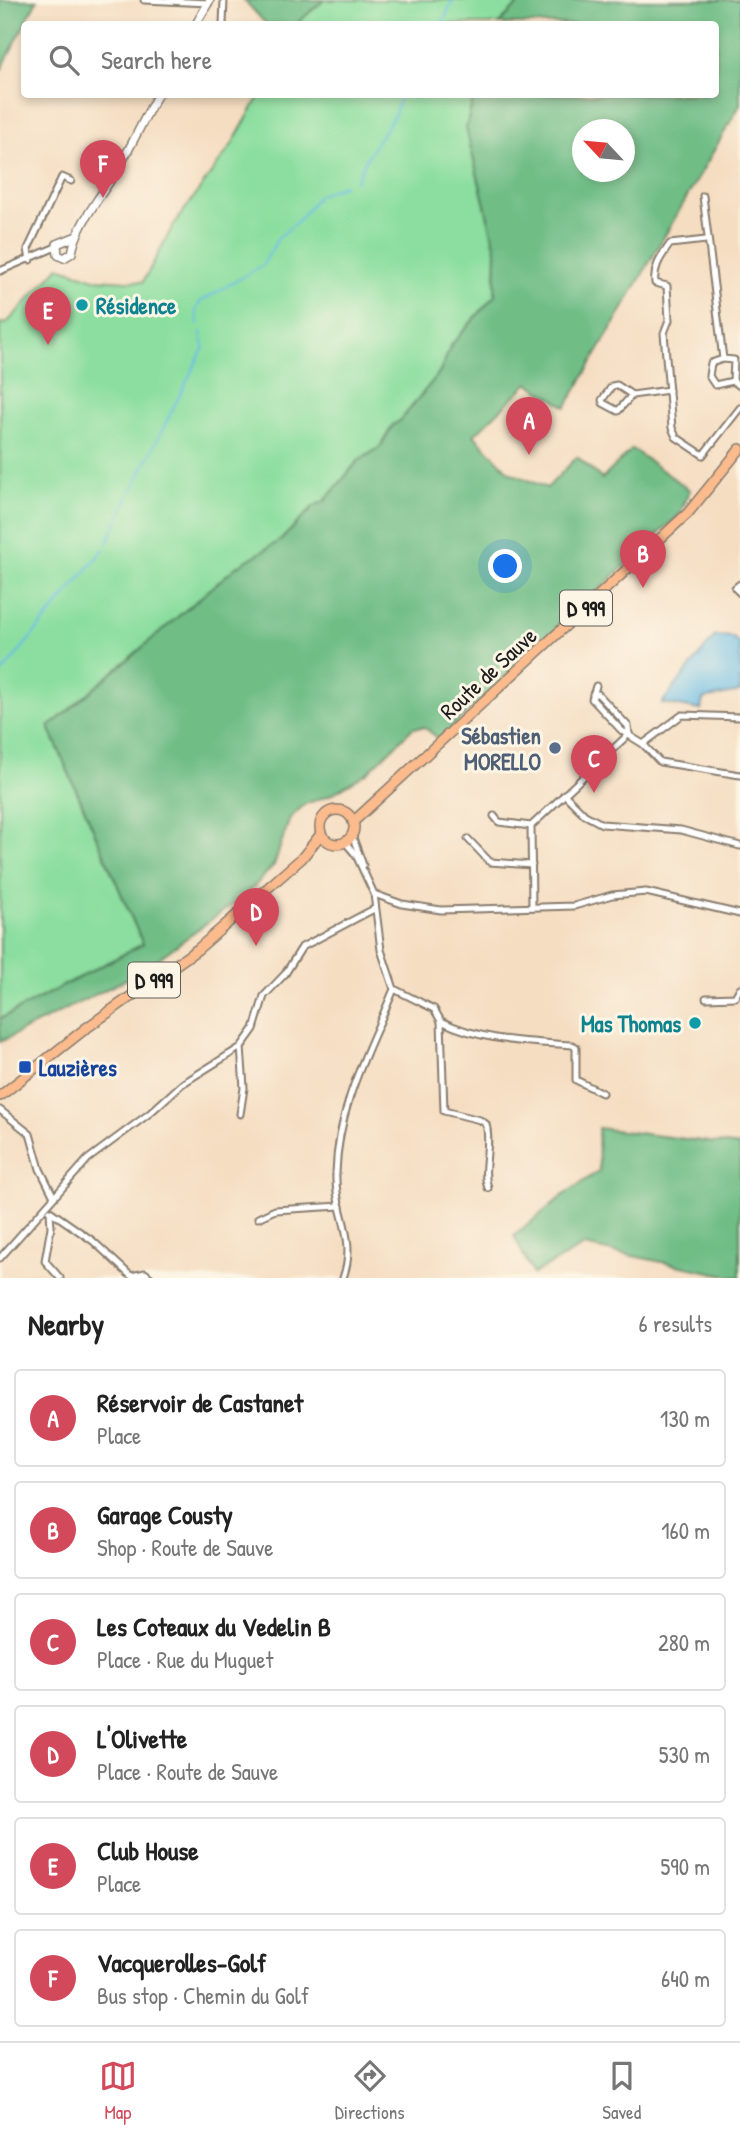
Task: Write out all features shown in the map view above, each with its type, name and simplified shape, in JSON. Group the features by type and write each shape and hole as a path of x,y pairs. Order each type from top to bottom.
{"main road":[{"name":"Route de Sauve","path":"353,822 688,513 740,449"},
{"name":"Route de Sauve","path":"347,813 374,800"},
{"path":"336,809 347,813 353,822 348,838 332,843 321,834 320,823 326,813 336,809"},
{"name":"D 999","path":"302,858 321,834"},
{"name":"D 999","path":"0,1096 85,1029 198,949 302,858 319,846 332,843"}],"street":[{"path":"144,0 209,1 198,21"},
{"path":"223,21 224,0"},
{"path":"0,271 56,250 77,236 157,98"},
{"path":"30,260 28,249 62,177 72,181"},
{"path":"703,196 706,240 723,359"},
{"path":"706,240 670,244 658,262 654,275 655,283 667,286 669,320 664,334 672,428 676,437 703,455 740,408"},
{"path":"56,250 62,258 69,257 69,242"},
{"path":"733,381 734,359 711,363 709,376 715,384 733,381 740,386"},
{"path":"632,395 617,385 612,386 603,403 618,411 632,395 669,390"},
{"path":"740,583 735,588 740,593"},
{"path":"596,685 592,699 622,731 643,744 660,761 740,775"},
{"path":"643,744 682,715 740,717"},
{"path":"532,907 531,826 629,734"},
{"path":"564,794 585,815 602,824 681,830 740,846"},
{"path":"494,816 499,821 531,826"},
{"path":"343,1278 350,1245 335,1174 350,1090 394,989 381,950 374,894 348,838"},
{"path":"348,838 362,859 365,875"},
{"path":"468,839 490,862 532,865"},
{"path":"374,894 383,900 430,910 574,906 612,895 640,895 646,892 740,914"},
{"path":"0,1258 43,1206 88,1159 150,1113 182,1084 241,1047 254,1029 264,996 285,974 302,947 374,909"},
{"path":"706,998 735,997 740,988"},
{"path":"394,989 434,1009 441,1021 444,1111 486,1124 489,1144 485,1181 488,1188"},
{"path":"441,1021 456,1028 504,1039 572,1045 576,1047 576,1080 602,1093"},
{"path":"240,1114 244,1088 241,1047"},
{"path":"0,1110 30,1134 40,1168 53,1195"},
{"path":"43,1206 93,1241 131,1276 145,1273 151,1278"},
{"path":"258,1218 275,1210 340,1206"},
{"path":"50,1211 51,1227 45,1261 60,1278"}],"green space":[{"path":"0,0 37,0 26,21 21,21 21,31 0,72"},
{"path":"244,0 324,0 300,21 263,21"},
{"path":"324,0 522,0 502,21 300,21"},
{"path":"522,0 740,0 740,105 566,407 528,383 474,435 509,472 547,488 577,457 602,479 632,449 690,490 680,514 439,739 424,727 413,728 367,773 330,795 305,804 290,818 274,865 249,892 139,973 0,1042 0,1019 143,944 49,727 236,567 281,540 314,506 325,501 357,462 380,447 393,425 401,420 440,372 452,344 495,295 496,250 466,128 473,98 719,98 719,21 502,21"},
{"path":"258,98 473,98 466,128 496,250 495,295 452,344 440,372 401,420 393,425 380,447 357,462 325,501 314,506 281,540 236,567 49,727 143,944 0,1019 0,323 6,324 59,267 95,279 143,282 173,226 231,146"},
{"path":"598,1128 740,1146 740,1278 584,1246 533,1274 514,1236 566,1193 599,1171"}],"water":[{"path":"715,636 732,637 740,644 740,692 703,699 701,710 662,703"}],"waterway":[{"path":"443,21 453,0"},
{"path":"356,181 366,159 395,114 400,98"},
{"path":"198,324 196,310 200,302 263,265 278,238 299,220 319,195 344,185"},
{"path":"131,492 204,347 201,332"},
{"path":"107,543 129,496"},
{"path":"0,675 104,549"}],"place":[{"name":"Vacquerolles-Golf","path":"103,198"},
{"name":"Résidence","path":"82,305"},
{"name":"Club House","path":"48,345"},
{"name":"Réservoir de Castanet","path":"529,455"},
{"name":"Garage Cousty","path":"643,588"},
{"name":"Sébastien MORELLO","path":"555,748"},
{"name":"Les Coteaux du Vedelin B","path":"594,793"},
{"name":"L'Olivette","path":"256,946"},
{"name":"Mas Thomas","path":"695,1023"},
{"name":"Lauzières","path":"25,1067"}]}
